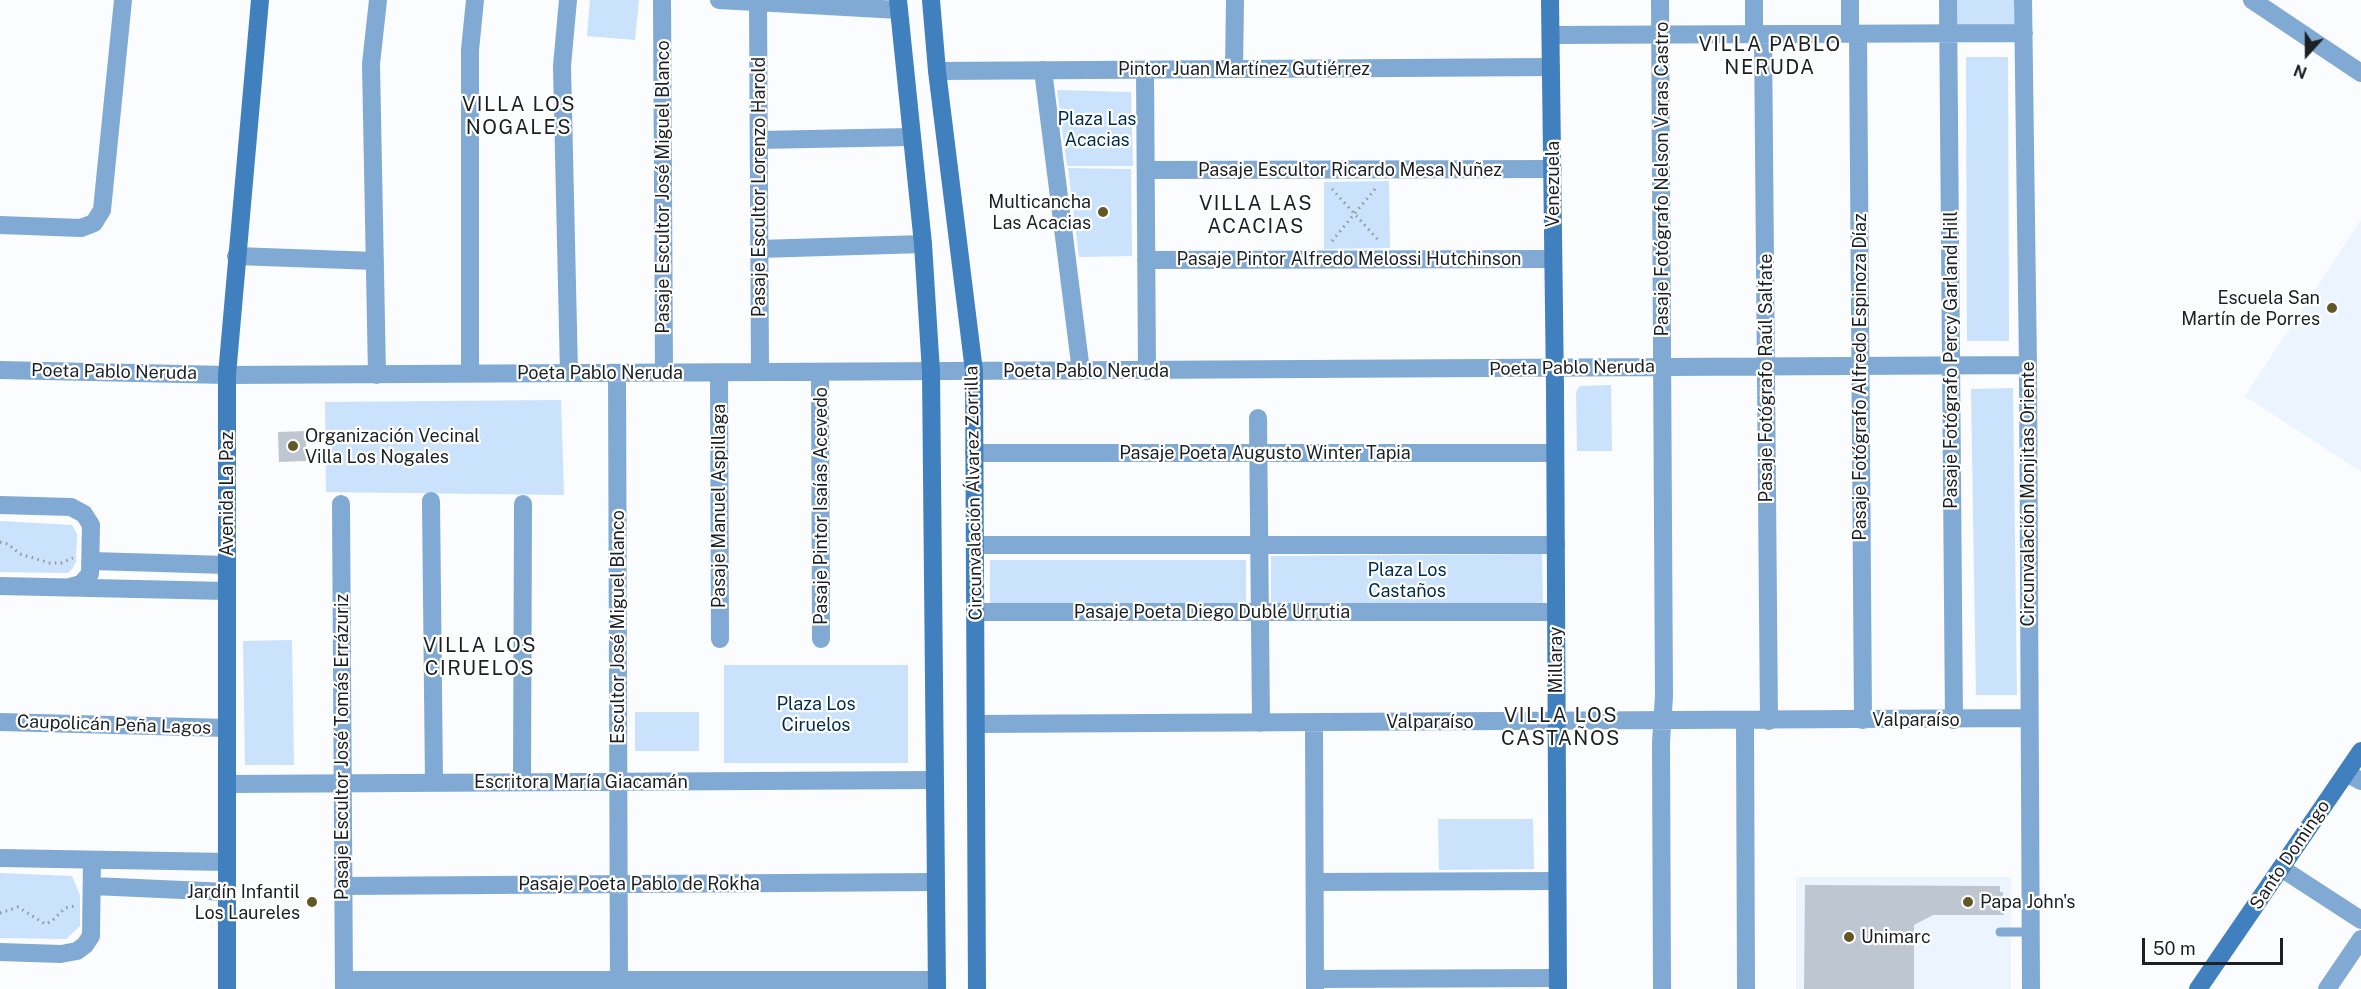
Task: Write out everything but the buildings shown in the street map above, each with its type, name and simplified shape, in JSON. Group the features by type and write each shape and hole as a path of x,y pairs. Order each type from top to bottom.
{"street":[{"path":"0,225 81,228 94,223 102,210 123,0"},
{"name":"Avenida La Paz","path":"227,989 227,375 260,0"},
{"path":"377,375 371,64 378,0"},
{"path":"470,374 470,50 475,0"},
{"path":"568,0 562,66 568,373"},
{"name":"Pasaje Escultor José Miguel Blanco","path":"662,0 664,373"},
{"path":"344,985 937,985 931,372 923,244 898,5 719,0"},
{"name":"Circunvalación Álvarez Zorrilla","path":"931,0 937,71 974,371 977,989"},
{"path":"1234,0 1234,69"},
{"name":"Venezuela","path":"1550,0 1554,367"},
{"name":"Pasaje Fotógrafo Nelson Varas Castro","path":"1660,0 1664,718 1661,742 1662,989"},
{"name":"Pasaje Fotógrafo Raúl Salfate","path":"1754,0 1759,34 1766,366 1768,721"},
{"name":"Pasaje Fotógrafo Alfredo Espinoza Díaz","path":"1850,0 1854,34 1860,366 1863,720"},
{"name":"Pasaje Fotógrafo Percy Garland Hill","path":"1948,0 1954,720"},
{"name":"Circunvalación Monjitas Oriente","path":"2023,0 2028,365 2031,989"},
{"path":"2252,0 2361,73"},
{"name":"Pasaje Escultor Lorenzo Harold","path":"758,2 760,372"},
{"path":"1551,35 2024,33"},
{"name":"Pintor Juan Martínez Gutiérrez","path":"937,71 1551,68"},
{"path":"1043,70 1081,371"},
{"path":"1145,70 1147,370"},
{"path":"759,140 911,137"},
{"name":"Pasaje Escultor Ricardo Mesa Nuñez","path":"1146,170 1553,170"},
{"path":"759,249 923,244"},
{"path":"236,256 375,261"},
{"name":"Pasaje Pintor Alfredo Melossi Hutchinson","path":"1146,260 1552,259"},
{"name":"Poeta Pablo Neruda","path":"0,370 227,375 377,375 2028,365"},
{"name":"Millaray","path":"1554,367 1558,984"},
{"name":"Pasaje Pintor Isaías Acevedo","path":"820,372 821,639"},
{"name":"Escultor José Miguel Blanco","path":"617,373 619,985"},
{"name":"Pasaje Manuel Aspillaga","path":"719,373 720,639"},
{"path":"1258,418 1262,723"},
{"name":"Pasaje Poeta Augusto Winter Tapia","path":"974,453 1556,453"},
{"path":"431,501 434,783"},
{"name":"Pasaje Escultor José Tomás Errázuriz","path":"341,504 344,985"},
{"path":"522,782 523,504"},
{"path":"0,505 71,507 84,514 91,525 90,574 81,584 65,588"},
{"path":"975,545 1556,545"},
{"path":"92,556 227,565"},
{"path":"0,586 228,591"},
{"name":"Pasaje Poeta Diego Dublé Urrutia","path":"975,612 1556,612"},
{"name":"Valparaíso","path":"976,724 1557,722 1664,718 1768,721 2028,718"},
{"path":"1745,721 1746,989"},
{"name":"Caupolicán Peña Lagos","path":"0,722 227,728"},
{"path":"1314,723 1315,984 1558,984"},
{"name":"Santo Domingo","path":"2198,989 2281,868 2354,777 2361,751"},
{"name":"Escritora María Giacamán","path":"227,784 934,780"},
{"path":"0,858 227,862"},
{"path":"0,952 61,954 77,951 91,936 92,860"},
{"path":"2281,868 2361,920"},
{"name":"Pasaje Poeta Pablo de Rokha","path":"343,886 935,882"},
{"path":"1315,882 1557,882"},
{"path":"92,895 227,892"},
{"path":"2327,989 2361,939"}],"lane":[{"path":"2000,932 2031,932"}],"path":[{"path":"1316,170 1395,259"},
{"path":"1317,259 1391,170"},
{"path":"0,542 8,544 20,554 56,564 92,556"},
{"path":"0,913 18,908 45,924 52,921 65,908 92,895"}],"shaded area":[{"name":"Escuela San Martín de Porres","path":"2361,220 2361,472 2245,396"},
{"path":"1796,877 2011,877 2011,989 1796,989"}],"green space":[{"path":"590,0 639,0 635,40 587,36"},
{"path":"1952,0 2014,0 2014,27 1952,26"},
{"path":"1966,57 2008,57 2009,341 1967,341"},
{"name":"Plaza Las Acacias","path":"1057,90 1131,92 1133,166 1067,166"},
{"name":"Multicancha Las Acacias","path":"1068,168 1131,169 1132,256 1079,257"},
{"path":"1389,181 1390,248 1324,249 1324,182"},
{"path":"1611,385 1612,451 1577,451 1576,392 1580,386"},
{"path":"2013,388 2017,695 1976,695 1971,389"},
{"path":"561,400 564,495 326,492 325,402"},
{"path":"0,521 72,525 77,534 76,562 72,569 68,573 0,572"},
{"name":"Plaza Los Castaños","path":"1542,554 1543,604 1271,606 1271,556"},
{"path":"990,560 1246,560 1246,603 990,603"},
{"path":"292,640 294,765 245,765 243,641"},
{"name":"Plaza Los Ciruelos","path":"724,665 908,665 908,763 724,763"},
{"path":"635,712 699,712 699,751 635,751"},
{"path":"1438,819 1533,819 1534,869 1439,870"},
{"path":"0,873 72,876 80,895 80,926 66,939 0,938"}],"place":[{"name":"Multicancha Las Acacias","path":"1103,212"},
{"name":"Escuela San Martín de Porres","path":"2332,308"},
{"name":"Organización Vecinal Villa Los Nogales","path":"293,446"},
{"name":"Jardín Infantil Los Laureles","path":"312,902"},
{"name":"Papa John's","path":"1968,902"},
{"name":"Unimarc","path":"1849,937"}],"district":[{"name":"VILLA PABLO NERUDA","path":"1770,56"},
{"name":"VILLA LOS NOGALES","path":"519,116"},
{"name":"VILLA LAS ACACIAS","path":"1256,216"},
{"name":"VILLA LOS CIRUELOS","path":"480,658"},
{"name":"VILLA LOS CASTAÑOS","path":"1561,728"}]}
